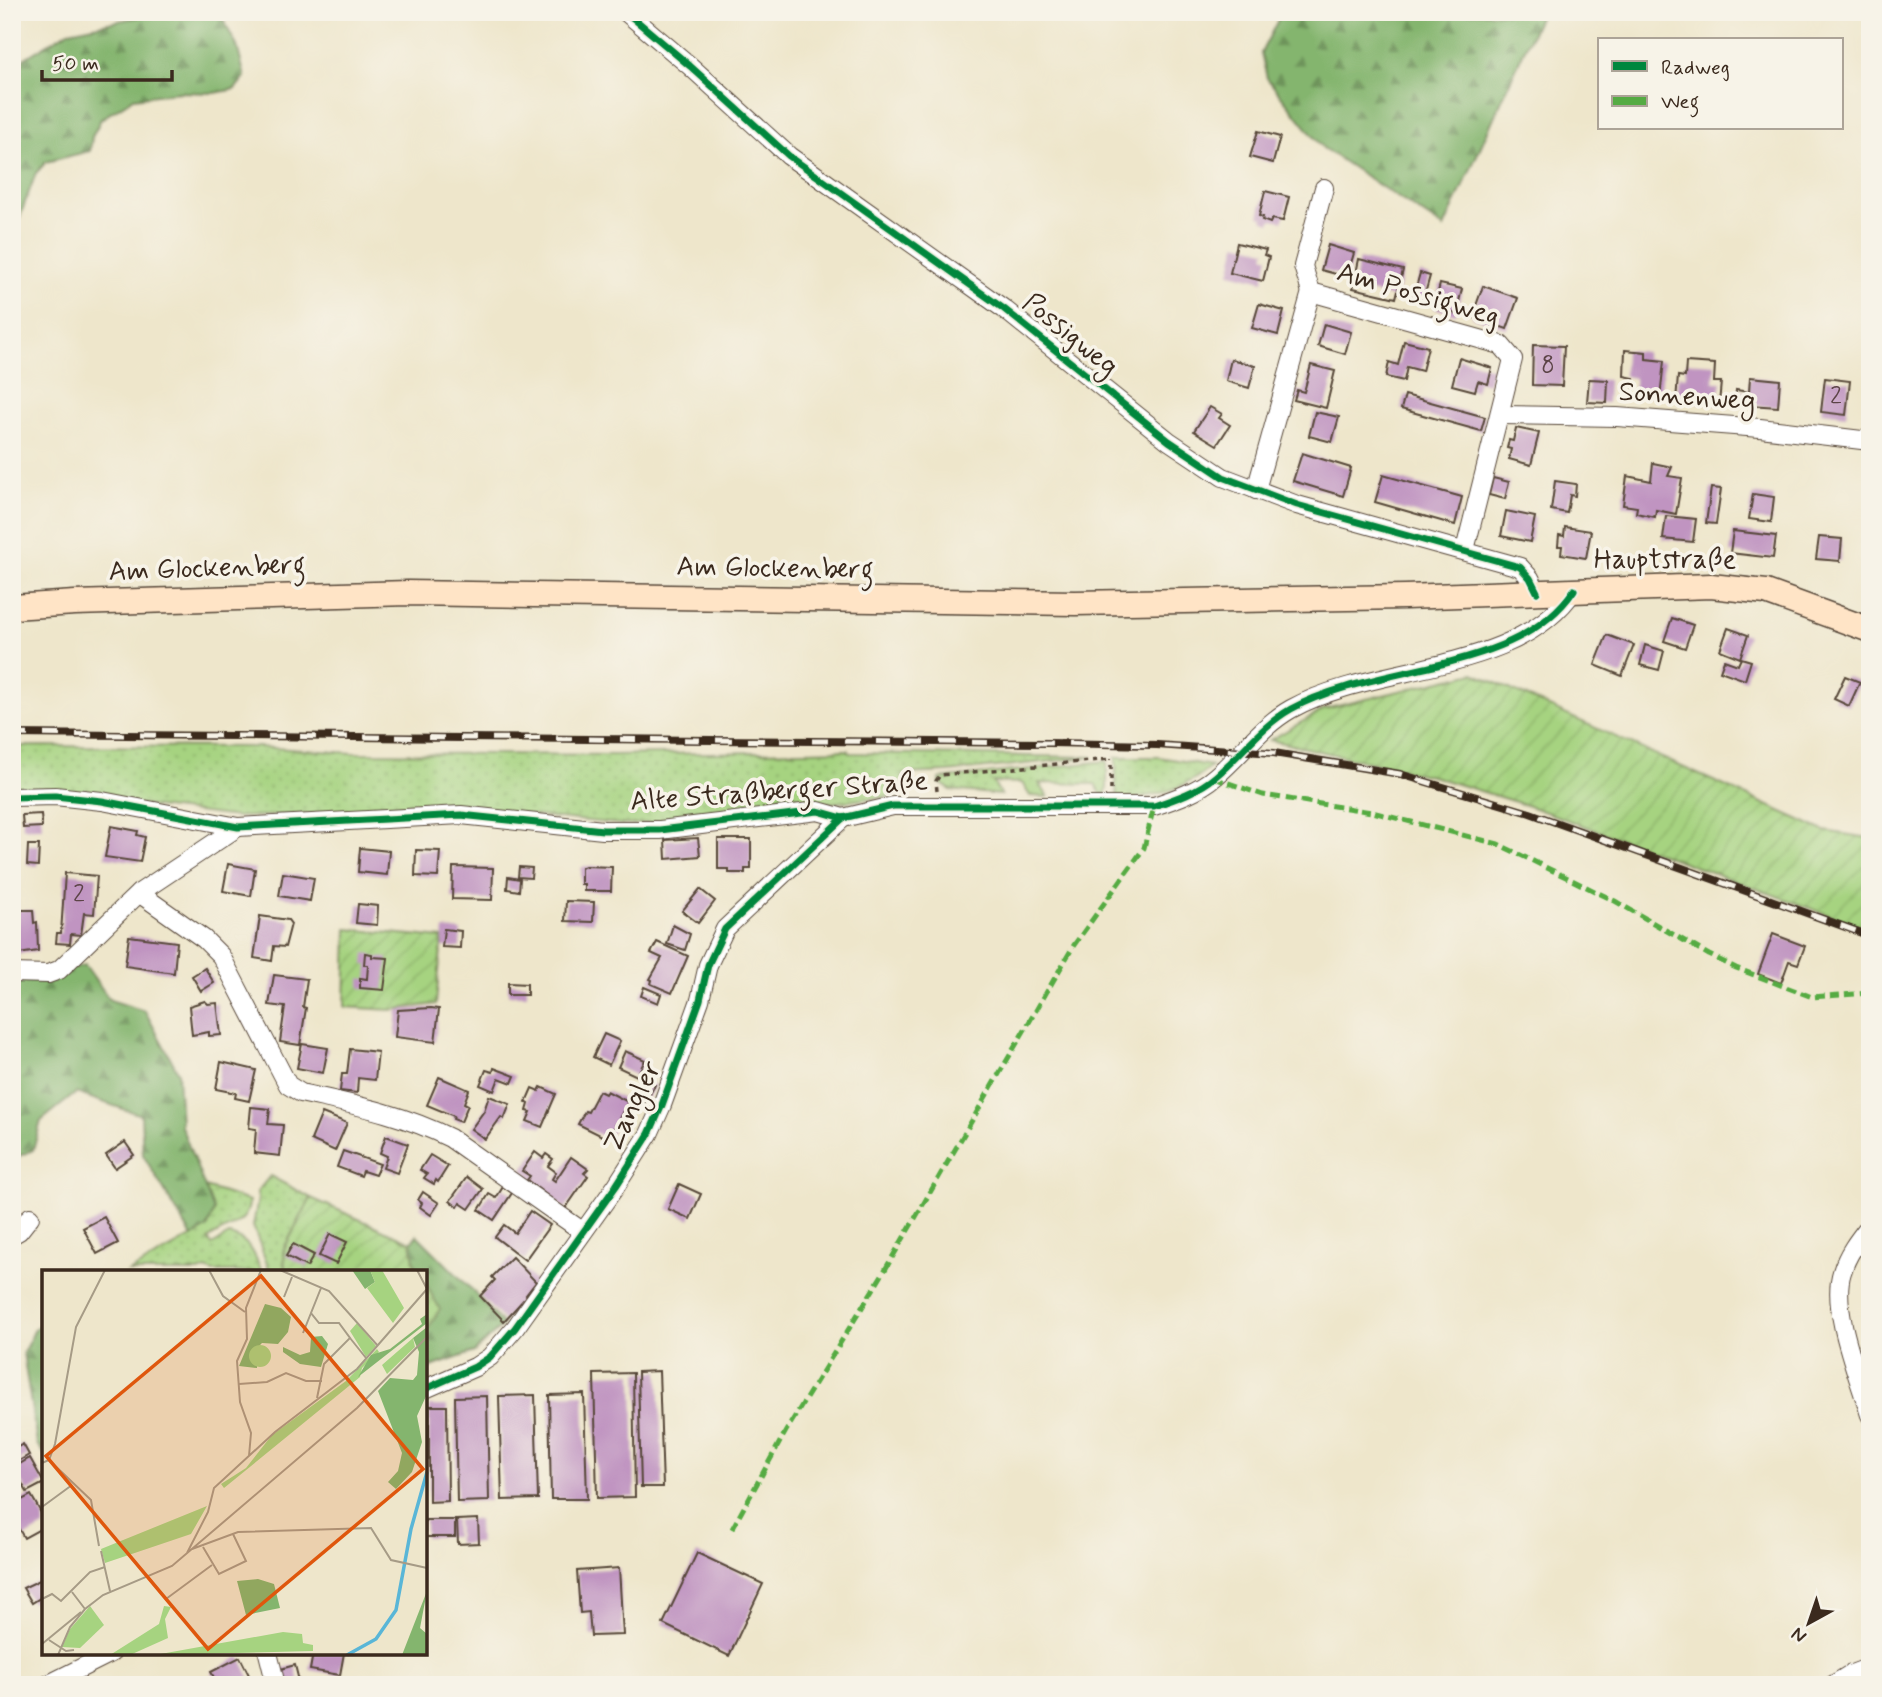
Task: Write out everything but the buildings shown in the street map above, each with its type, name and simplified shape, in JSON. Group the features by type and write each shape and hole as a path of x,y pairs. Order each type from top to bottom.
{"main road":[{"name":"Hauptstraße","path":"1537,592 1711,586 1766,592 1870,630"},
{"name":"Am Glockenberg","path":"12,607 89,602 408,593 1075,603 1391,598 1537,592"}],"street":[{"name":"Possigweg","path":"626,12 789,156 1004,309 1169,441 1223,477 1297,505 1520,567 1531,578 1537,592"},
{"path":"1311,292 1303,266 1324,188"},
{"name":"Am Possigweg","path":"1256,490 1311,292 1501,345 1513,359 1465,550"},
{"name":"Sonnenweg","path":"1501,415 1630,418 1870,440"},
{"name":"Alte Straßberger Straße","path":"12,797 55,796 102,801 238,827 461,815 603,830 660,830 818,811 843,818 893,806 1154,806 1184,796 1214,778 1266,726 1292,709 1367,680 1483,653 1518,638 1549,619 1563,606 1574,590"},
{"name":"Zangler","path":"427,1388 475,1367 490,1357 515,1328 616,1186 649,1134 700,1000 708,965 721,935 800,856 843,818"},
{"path":"12,973 48,974 59,970 139,893 238,827"},
{"path":"139,893 204,939 221,956 288,1084 301,1093 396,1114 450,1138 582,1231"},
{"path":"12,1235 19,1231 30,1217"},
{"path":"1870,1225 1854,1246 1841,1272 1839,1297 1843,1325 1870,1415"},
{"path":"47,1685 107,1655"},
{"path":"268,1655 276,1685"},
{"path":"1833,1685 1870,1667"}],"path":[{"path":"940,775 1111,758 1111,789"}],"green space":[{"path":"148,12 219,12 237,46 245,77 235,89 215,93 178,92 134,98 101,119 92,137 90,151 46,162 36,173 12,238 12,66 69,31 138,17"},
{"path":"1282,12 1541,13 1444,228 1323,148 1267,78 1261,53"},
{"path":"1474,673 1824,831 1870,838 1870,930 1532,807 1435,777 1270,740 1325,709"},
{"path":"12,746 258,747 353,753 615,755 848,750 849,753 1093,757 903,774 902,795 628,825 458,808 237,817 12,789"},
{"path":"1116,757 1159,757 1212,766 1191,781 1168,791 1118,800"},
{"path":"1107,761 1107,788 1104,798 1095,784 1039,783 1048,797 1030,796 1022,783 993,782 1001,795 951,790 940,783 940,779"},
{"path":"347,929 442,938 436,1004 390,1010 345,1007"},
{"path":"85,965 110,1000 145,1011 178,1072 181,1126 214,1211 207,1228 192,1237 143,1155 141,1115 76,1093 41,1121 33,1150 12,1159 12,990 24,979"},
{"path":"270,1176 311,1198 284,1248 285,1270 269,1270 253,1226 257,1192"},
{"path":"205,1187 249,1201 245,1216 240,1221 208,1240 212,1245 229,1235 242,1240 254,1253 261,1270 133,1270 207,1228 214,1211"},
{"path":"311,1198 411,1242 418,1270 285,1270 284,1249"},
{"path":"417,1235 503,1325 474,1352 427,1368 427,1330 439,1309 427,1287 427,1270 418,1270 414,1262 411,1242"},
{"path":"427,1286 440,1309 427,1331"},
{"path":"42,1324 42,1450 37,1444 23,1353 35,1329"}],"railway":[{"path":"12,734 1050,743 1157,745 1274,753 1400,774 1530,813 1870,936"}],"marked path":[{"path":"1214,778 1263,795 1372,812 1498,844 1615,901 1736,968 1812,997 1870,993"},
{"path":"732,1529 786,1431 882,1275 1074,945 1144,848 1154,806"}],"cycle path":[{"path":"626,12 789,156 1004,309 1169,441 1223,477 1297,505 1520,567 1537,592"},
{"path":"12,797 55,796 102,801 238,827 461,815 603,830 660,830 818,811 843,818 893,806 1154,806 1202,786 1225,768 1270,724 1291,709 1325,694 1482,653 1518,638 1549,618 1574,590"},
{"path":"427,1388 475,1367 490,1357 515,1328 616,1186 649,1134 700,1000 708,965 725,929 843,818"}]}
